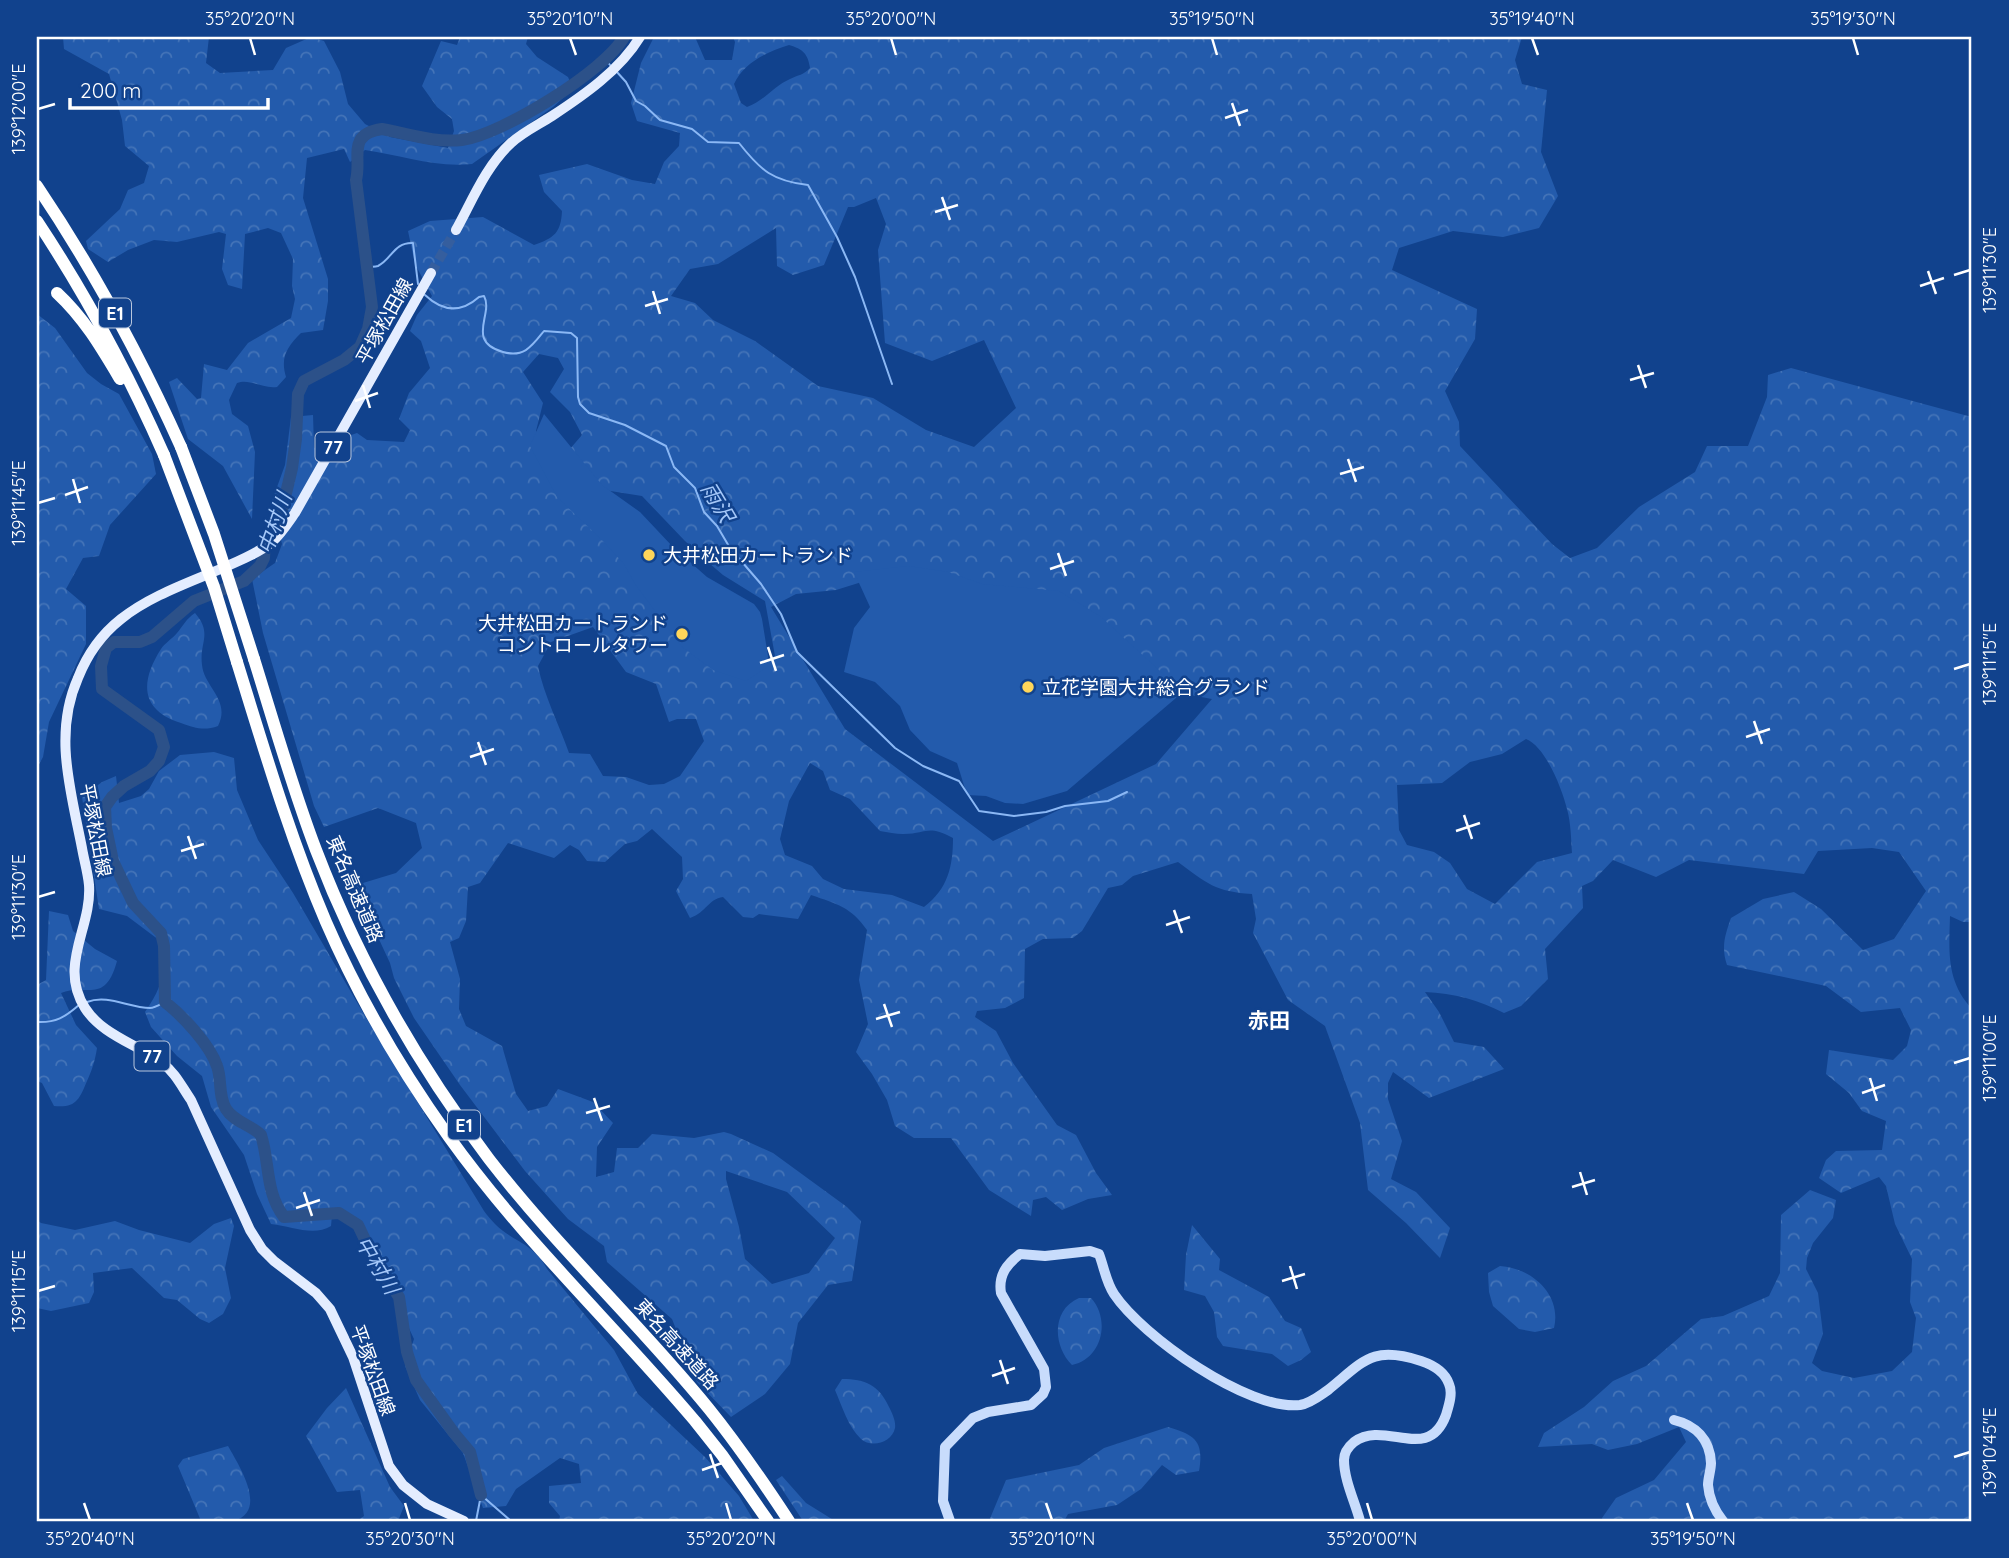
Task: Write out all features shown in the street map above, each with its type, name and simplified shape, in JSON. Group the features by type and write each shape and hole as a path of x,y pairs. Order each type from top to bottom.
{"highway":[{"name":"東名高速道路","path":"37,186 111,306 181,447 214,534 289,774 332,890 367,964 422,1063 520,1198 709,1409 789,1521"},
{"name":"東名高速道路","path":"37,221 96,316 164,454 214,587 271,772 306,872 350,974 392,1051 475,1172 517,1223 695,1421 768,1521"},
{"path":"57,293 78,313 99,342 164,454"}],"main road":[{"path":"456,230 487,173 510,144 564,108 610,72 640,37"},
{"name":"平塚松田線","path":"431,273 295,513 272,541 248,557 157,598 136,609 110,629 83,665 71,692 64,732 65,765 89,886 75,953 74,974 80,999 90,1015 103,1028 163,1064 179,1081 191,1100 250,1230 262,1250 316,1293 330,1309 353,1357 389,1466 402,1485 416,1497 464,1521"}],"street":[{"path":"950,1521 943,1501 945,1447 973,1418 988,1412 1031,1405 1043,1394 1046,1387 1044,1369 1001,1293 1000,1280 1004,1270 1020,1254 1045,1256 1093,1251 1099,1254 1116,1297 1159,1341 1177,1355 1230,1385 1272,1401 1295,1405 1310,1402 1365,1360 1376,1355 1419,1360 1440,1371 1448,1382 1451,1393 1442,1425 1435,1433 1418,1440 1372,1436 1356,1441 1345,1454 1345,1468 1360,1521"},
{"path":"1674,1420 1692,1426 1706,1441 1711,1462 1708,1486 1712,1502 1723,1521"}],"green space":[{"path":"63,37 209,37 206,63 220,73 273,70 286,48 311,37 324,41 340,72 348,104 365,124 390,137 448,148 454,131 452,119 437,107 422,86 441,41 457,45 460,37 528,37 526,44 537,57 568,77 573,89 553,107 472,164 431,163 365,150 350,162 344,149 307,158 303,198 328,279 328,301 323,330 301,333 292,343 284,358 286,377 277,387 237,383 229,400 232,414 248,426 255,452 252,519 223,466 188,439 169,382 177,378 197,399 201,398 204,364 227,370 248,343 291,318 295,299 292,286 293,259 281,233 268,228 245,234 242,289 228,285 222,269 226,234 219,232 177,242 154,240 128,250 108,262 88,249 86,241 120,209 128,190 144,183 149,166 125,146 122,120 109,74 64,49"},
{"path":"654,37 695,37 705,60 732,60 735,42 733,37 1522,37 1515,60 1522,84 1547,90 1541,152 1558,196 1539,228 1503,237 1453,231 1399,248 1392,270 1477,309 1475,339 1445,391 1459,422 1460,446 1552,544 1570,558 1597,548 1639,507 1695,472 1707,446 1748,446 1767,397 1768,375 1791,368 1972,416 1972,922 1963,922 1950,916 1949,942 1953,977 1957,988 1972,1009 1972,1521 1603,1521 1602,1518 1616,1498 1654,1480 1686,1442 1679,1427 1637,1444 1608,1450 1592,1444 1538,1447 1544,1433 1584,1407 1613,1381 1646,1366 1701,1319 1723,1316 1769,1296 1780,1273 1781,1215 1810,1190 1836,1200 1833,1218 1813,1243 1807,1258 1806,1269 1818,1293 1823,1334 1812,1363 1822,1371 1854,1378 1892,1371 1912,1352 1916,1318 1910,1302 1912,1259 1895,1224 1886,1186 1879,1177 1841,1193 1819,1178 1826,1160 1836,1151 1882,1150 1886,1121 1862,1111 1849,1093 1826,1074 1829,1050 1893,1060 1907,1046 1911,1030 1900,1008 1861,1012 1826,986 1727,965 1724,952 1731,918 1763,899 1794,892 1821,909 1863,950 1894,939 1926,891 1899,852 1872,848 1818,851 1804,874 1689,860 1656,877 1613,860 1593,881 1582,886 1583,908 1545,949 1548,979 1521,1006 1504,1013 1466,998 1425,992 1454,1042 1484,1047 1504,1069 1429,1098 1393,1072 1388,1083 1388,1099 1402,1141 1391,1179 1416,1192 1450,1228 1440,1258 1406,1223 1368,1190 1360,1123 1325,1026 1288,1000 1253,933 1256,919 1252,894 1220,889 1178,862 1133,876 1122,885 1108,888 1082,931 1073,938 1043,939 1025,949 1024,998 1005,1008 977,1011 975,1017 996,1031 1013,1063 1057,1125 1076,1135 1096,1173 1112,1195 1088,1199 1062,1210 1046,1197 1033,1200 1031,1216 989,1190 951,1138 914,1138 895,1126 887,1100 856,1052 868,1024 859,980 867,930 849,911 811,895 798,919 759,914 753,918 743,917 723,897 714,900 690,918 676,891 683,879 682,857 652,829 637,841 625,844 605,862 587,861 579,850 570,845 554,858 508,843 480,883 468,887 466,921 459,938 450,942 460,979 459,1009 466,1026 502,1046 516,1094 528,1111 547,1106 558,1089 593,1102 613,1123 597,1147 596,1177 614,1172 617,1148 638,1148 652,1134 694,1138 724,1132 731,1134 773,1153 847,1207 861,1221 852,1281 828,1285 798,1323 790,1364 765,1394 731,1417 697,1382 672,1319 607,1262 604,1246 568,1219 525,1171 460,1085 414,1018 377,935 351,889 396,873 422,848 416,823 378,808 324,827 314,806 263,633 252,579 275,563 282,544 272,501 285,465 291,417 313,415 314,448 357,433 367,440 404,442 410,430 399,419 409,393 430,368 421,341 410,331 417,315 432,296 415,264 408,231 430,221 483,217 534,245 555,234 560,225 562,211 544,192 539,175 587,164 632,180 655,184 664,162 679,146 680,133 637,121 631,103 641,63","holes":["789,45 798,48 808,59 810,68 747,107 741,103 734,84 750,64","876,198 886,224 878,250 885,343 932,361 984,340 1016,408 974,447 926,430 873,398 818,386 755,341 713,320 695,303 671,296 690,269 718,264 776,228 777,266 793,275 824,265 848,207","539,354 558,358 564,369 550,392 570,412 582,435 569,450 598,489 642,496 685,541 723,575 765,601 775,656 747,677 536,431 543,403 523,372","897,571 1164,690 1212,699 1156,764 993,841 845,729 771,607 796,594 836,590","593,627 626,672 656,684 669,722 696,719 704,741 680,776 664,784 649,785 626,777 603,776 590,754 569,753 538,666 551,642","1526,739 1533,743 1552,769 1569,820 1572,853 1537,862 1495,904 1467,889 1450,863 1434,852 1407,845 1399,830 1397,785 1442,783 1470,762 1502,754","810,763 823,771 830,790 850,799 880,831 903,834 932,831 944,834 953,838 952,858 944,885 924,907 892,895 844,889 823,879 812,866 785,855 780,839 789,801","726,1171 787,1192 835,1238 809,1273 772,1284 745,1259"]},
{"path":"37,314 55,328 87,373 119,394 152,454 156,474 110,525 99,556 83,558 66,589 86,606 86,644 49,722 43,757 37,768"},
{"name":"大井松田カートランド","path":"544,414 602,485 640,512 673,547 707,577 754,604 762,619 768,656 767,667 746,681 713,670 681,646 635,584 624,564 557,497 530,446"},
{"name":"立花学園大井総合グランド","path":"908,566 948,572 982,584 1059,591 1100,616 1183,692 1067,791 1023,804 967,795 957,763 930,751 910,730 900,706 875,682 844,672 854,628 870,607 854,572"},
{"path":"195,613 204,633 204,673 221,709 218,726 208,728 191,726 168,717 151,703 148,694 147,683 154,661 161,649"},
{"path":"214,752 234,758 237,790 258,840 293,893 484,1211 502,1230 530,1248 542,1260 614,1350 638,1394 705,1457 739,1496 754,1521 559,1521 560,1516 549,1503 549,1486 581,1483 579,1464 560,1458 516,1489 506,1506 483,1508 463,1453 420,1400 405,1366 414,1339 372,1249 346,1214 332,1215 331,1226 317,1231 271,1224 257,1194 244,1155 211,1107 202,1076 177,1056 151,1027 145,1012 160,985 162,962 159,940 127,916 99,909 82,797 102,782 116,776 119,803 141,796 149,789 159,771 180,755"},
{"path":"49,911 68,915 73,931 95,949 117,961 107,983 100,988 61,993 76,1025 97,1048 92,1069 79,1098 67,1106 54,1106 42,1083 37,1081 37,985 46,980"},
{"path":"231,1218 234,1226 225,1268 231,1298 223,1314 209,1323 177,1300 164,1298 132,1268 93,1273 94,1292 89,1303 51,1311 37,1308 37,1220 75,1230 115,1221 190,1243 214,1224"},
{"path":"1192,1225 1220,1259 1219,1270 1269,1297 1285,1321 1301,1328 1311,1352 1288,1366 1272,1354 1223,1346 1217,1337 1214,1312 1205,1296 1184,1290 1186,1255"},
{"path":"1500,1266 1523,1272 1542,1285 1553,1305 1554,1328 1535,1332 1519,1329 1493,1306 1488,1273"},
{"path":"1079,1298 1091,1298 1101,1317 1102,1327 1100,1338 1090,1355 1072,1365 1058,1339 1059,1319 1063,1311"},
{"path":"842,1379 864,1382 881,1393 895,1423 890,1437 881,1442 870,1443 856,1434 835,1390"},
{"path":"346,1388 390,1487 404,1506 398,1521 357,1521 364,1516 360,1490 337,1492 306,1436"},
{"path":"1168,1427 1185,1433 1196,1441 1200,1453 1199,1471 1176,1475 1162,1465 1141,1489 1117,1505 1068,1514 1064,1521 989,1521 1006,1480 1079,1465 1104,1448"},
{"path":"228,1446 248,1486 249,1508 244,1516 234,1521 201,1521 178,1466 183,1459"},
{"path":"782,1476 806,1503 835,1521 803,1521 776,1480"}],"waterway":[{"name":"中村川","path":"481,1495 470,1452 416,1380 407,1352 399,1297 376,1263 358,1225 339,1213 284,1217 274,1198 261,1135 233,1117 226,1109 218,1071 208,1049 195,1031 165,1002 164,946 161,933 133,903 113,861 105,807 124,786 150,771 159,761 164,747 159,730 102,689 101,666 106,648 114,642 140,642 152,637 194,601 244,581 260,566 264,558 265,542 282,510 292,468 298,394 304,381 344,360 360,347 368,329 372,307 356,180 358,148 364,136 382,129 441,140 462,140 479,136 525,114 575,83 596,67 624,37"},
{"name":"中村川","path":"606,60 610,65"},
{"path":"616,71 626,82 636,101 660,120 692,129 708,142 739,143 754,161 769,173 786,181 808,185 837,237 855,277 892,384"},
{"name":"雨沢","path":"365,267 378,266 401,245 413,243 418,284"},
{"name":"雨沢","path":"425,295 438,305 452,308 466,306 484,296 485,341 503,352 522,352 544,331 571,333 577,338 580,404 589,413 625,425 666,446 674,467 695,488 704,512 761,584 781,614 797,652 895,748 923,766 959,781 979,811 1014,816 1046,812 1065,806 1108,801 1127,792"},
{"path":"87,1002 111,1000 150,1008 165,1002"},
{"path":"37,1022 60,1018 79,1005"},
{"path":"476,1521 481,1495 511,1521"}],"tunnel":[{"path":"431,273 456,230"}],"place":[{"name":"大井松田カートランド","path":"649,555"},
{"name":"大井松田カートランド コントロールタワー","path":"682,634"},
{"name":"立花学園大井総合グランド","path":"1028,687"}],"district":[{"name":"赤田","path":"1269,1020"}]}
